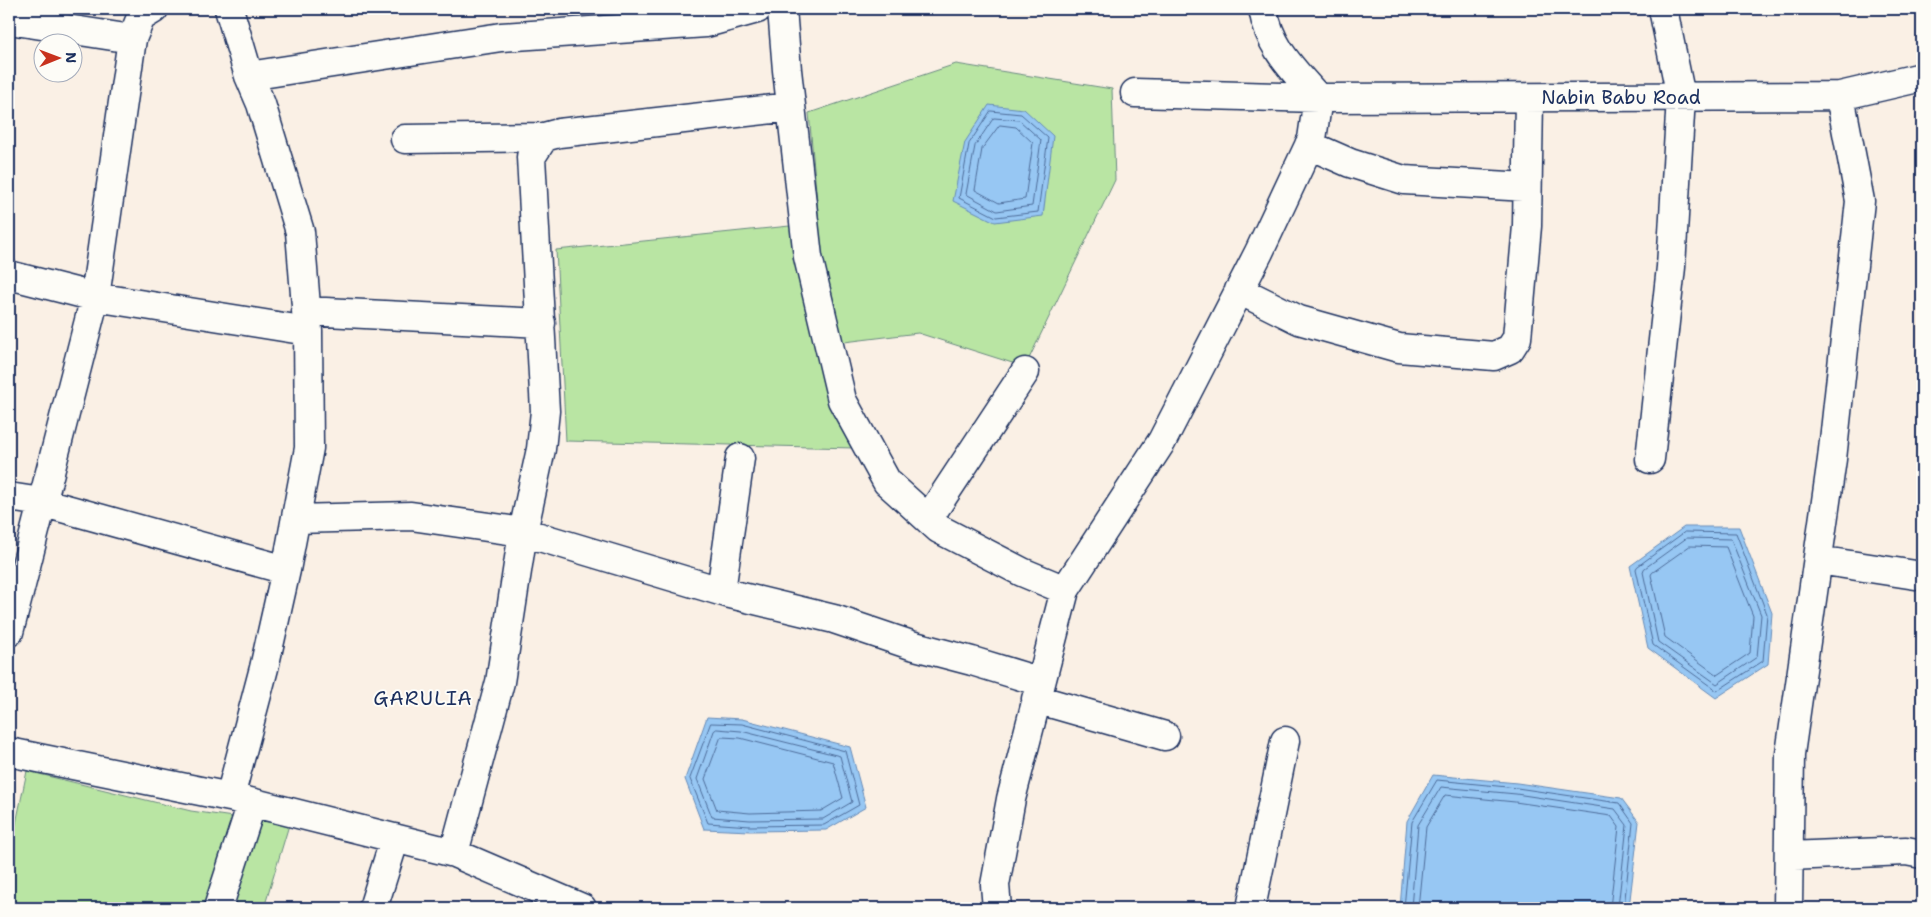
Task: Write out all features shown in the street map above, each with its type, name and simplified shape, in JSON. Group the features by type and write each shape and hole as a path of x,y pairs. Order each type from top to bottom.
{"street":[{"path":"9,632 95,297 132,39 141,17 154,9"},
{"path":"218,908 241,800 264,668 286,570 309,448 307,321 300,232 261,104 249,76 229,9"},
{"path":"249,76 501,36 706,23 757,9"},
{"path":"782,9 808,257 842,400 887,482 939,529 1014,568 1065,590"},
{"path":"997,908 995,885 1011,799 1065,590 1162,441 1259,252 1312,139 1318,98 1278,52 1265,21 1263,9"},
{"path":"1650,459 1671,266 1681,97 1662,9"},
{"path":"9,20 132,39"},
{"name":"Nabin Babu Road","path":"1135,93 1318,98 1840,96 1922,76"},
{"path":"1788,908 1790,754 1832,459 1860,201 1840,96"},
{"path":"1240,290 1298,320 1399,348 1494,356 1510,349 1517,338 1526,226 1529,98"},
{"path":"404,139 544,138 559,132 791,107"},
{"path":"454,853 500,682 523,532 541,449 545,411 532,157 544,138"},
{"path":"1309,145 1350,163 1404,180 1527,187"},
{"path":"9,275 95,297 307,321 541,323"},
{"path":"928,519 1025,372"},
{"path":"721,591 740,458"},
{"path":"9,497 41,502 286,570"},
{"path":"296,519 411,516 523,532 721,591 834,619 911,646 972,661 1038,691 1165,736"},
{"path":"1818,560 1922,576"},
{"path":"1251,908 1285,741"},
{"path":"9,752 241,800 454,853 575,907"},
{"path":"373,908 395,838"},
{"path":"1789,856 1906,851 1922,854"}],"green space":[{"path":"956,64 1112,89 1115,180 1025,367 918,333 820,345 854,448 566,441 556,250 819,223 809,113"},
{"path":"27,771 191,811 289,825 264,908 9,908 9,857"}],"water":[{"path":"989,105 1024,109 1053,136 1043,216 995,222 953,201 965,142"},
{"path":"1684,527 1739,527 1772,613 1768,664 1716,698 1648,648 1630,566"},
{"path":"707,717 742,719 850,747 866,807 826,830 750,831 704,829 685,779"},
{"path":"1433,775 1517,783 1621,798 1639,822 1629,908 1400,908 1407,821"}],"district":[{"name":"GARULIA","path":"423,698"}]}
